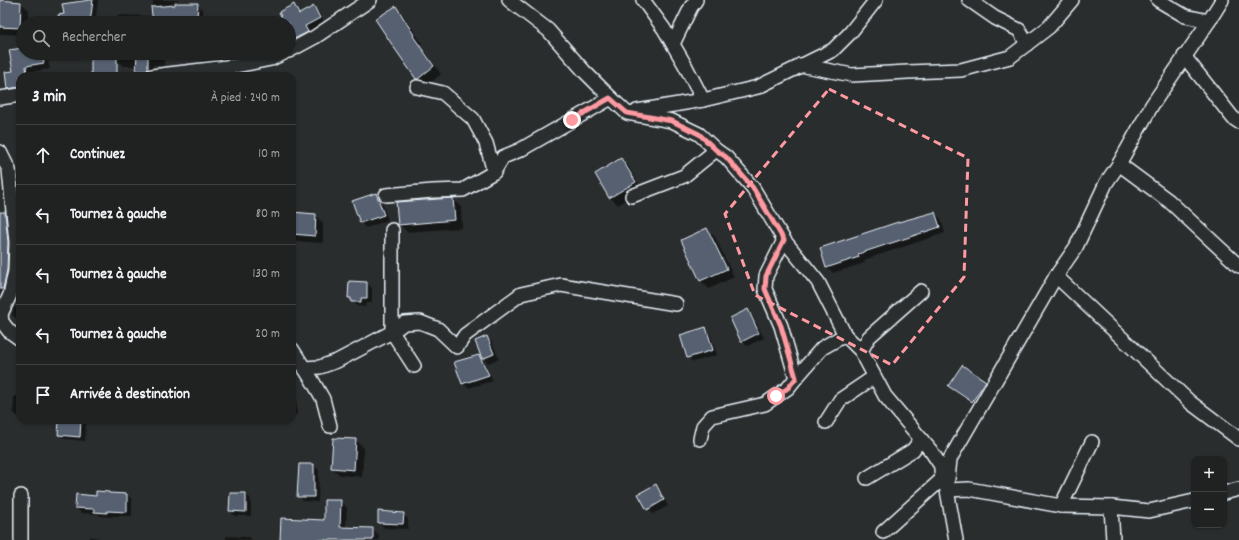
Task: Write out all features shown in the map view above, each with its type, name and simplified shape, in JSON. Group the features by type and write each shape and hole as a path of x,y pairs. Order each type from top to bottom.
{"street":[{"path":"296,47 315,37 370,0"},
{"path":"509,0 548,30 584,71 627,113 672,121 699,134 726,157 753,188 784,240 818,282 845,335 861,351 884,396 931,451 941,466 956,540"},
{"path":"643,0 664,29 703,100"},
{"path":"672,44 696,0"},
{"path":"627,113 703,100 758,87 833,50 850,33 876,0"},
{"path":"969,0 995,18 1019,30 1027,44"},
{"path":"800,65 852,75 961,70 1010,57 1049,28 1072,0"},
{"path":"1158,0 1185,16 1209,21"},
{"path":"947,490 950,459 1056,276 1076,246 1106,183 1119,164 1152,105 1222,0"},
{"path":"1184,56 1233,118 1239,122"},
{"path":"186,72 236,66 266,60"},
{"path":"416,87 443,93 473,119 486,143 494,172"},
{"path":"1,100 16,96"},
{"path":"386,195 463,190 494,172 503,157 520,150 610,98"},
{"path":"632,196 684,176 716,150"},
{"path":"0,152 9,170 16,242 15,271 10,295 1,308 2,322 9,331 16,336"},
{"path":"1119,164 1169,200 1239,266"},
{"path":"392,230 392,332 414,366"},
{"path":"784,240 766,276 765,289 781,326 796,378"},
{"path":"1056,276 1190,403 1239,439"},
{"path":"304,368 320,366 337,361 392,332 404,324 420,322 438,328 457,347 465,335 521,294 561,285 676,304"},
{"path":"861,351 869,337 921,291"},
{"path":"700,439 703,426 712,416 765,404 788,388 822,348 845,335"},
{"path":"296,355 322,399 330,426"},
{"path":"826,422 840,400 874,377"},
{"path":"867,478 913,450 921,439"},
{"path":"1061,506 1092,442"},
{"path":"883,532 942,479 941,466"},
{"path":"947,490 969,489 1061,506 1111,507 1149,511 1191,503"},
{"path":"1227,492 1239,489"},
{"path":"21,496 21,540"},
{"path":"1111,507 1113,540"}],"highlighted area":[{"path":"829,89 968,158 964,277 892,365 755,295 725,214"}],"building":[{"path":"0,0 21,2 20,16 16,16 16,28 0,27"},
{"path":"93,0 91,16 58,16 64,14 62,4"},
{"path":"175,3 198,3 197,16 152,16 151,7 175,5"},
{"path":"294,4 299,14 314,6 320,18 305,26 308,32 296,38 296,16 281,16 279,12"},
{"path":"396,6 414,35 413,36 434,66 418,79 416,79 375,19"},
{"path":"16,49 16,60 43,60 44,63 26,66 27,72 16,72 16,88 7,89 5,72 13,71 9,50"},
{"path":"91,60 117,60 117,72 91,72"},
{"path":"137,60 148,60 148,69 146,71 136,71"},
{"path":"621,158 636,182 609,198 595,174"},
{"path":"376,193 384,215 360,223 352,201"},
{"path":"453,198 455,220 398,225 396,202"},
{"path":"0,212 5,212 8,242 7,270 3,289 0,289"},
{"path":"296,212 316,214 315,236 296,234"},
{"path":"935,212 940,227 858,254 859,257 826,268 820,248 895,223"},
{"path":"707,228 727,269 700,281 681,240"},
{"path":"349,281 367,282 367,298 361,298 361,302 351,302 351,298 348,298"},
{"path":"748,309 759,333 741,342 730,318"},
{"path":"706,327 713,350 687,358 680,335"},
{"path":"487,336 494,354 482,359 475,341"},
{"path":"479,355 489,375 462,384 454,362"},
{"path":"962,365 986,381 972,402 948,386"},
{"path":"59,424 81,424 80,437 58,435"},
{"path":"333,438 356,439 354,470 331,468"},
{"path":"299,464 314,464 314,497 297,497"},
{"path":"656,484 664,500 647,510 638,494"},
{"path":"96,491 127,494 127,512 94,512 94,509 75,508 76,494 96,496"},
{"path":"230,493 246,493 246,512 229,511"},
{"path":"324,500 341,500 340,527 373,528 373,540 280,540 281,518 324,520"},
{"path":"378,511 404,513 403,524 378,523"}],"route":[{"path":"572,120 610,98 627,113 672,121 699,134 726,157 753,188 784,240 766,276 765,289 781,326 796,378 788,388 776,396"}]}
